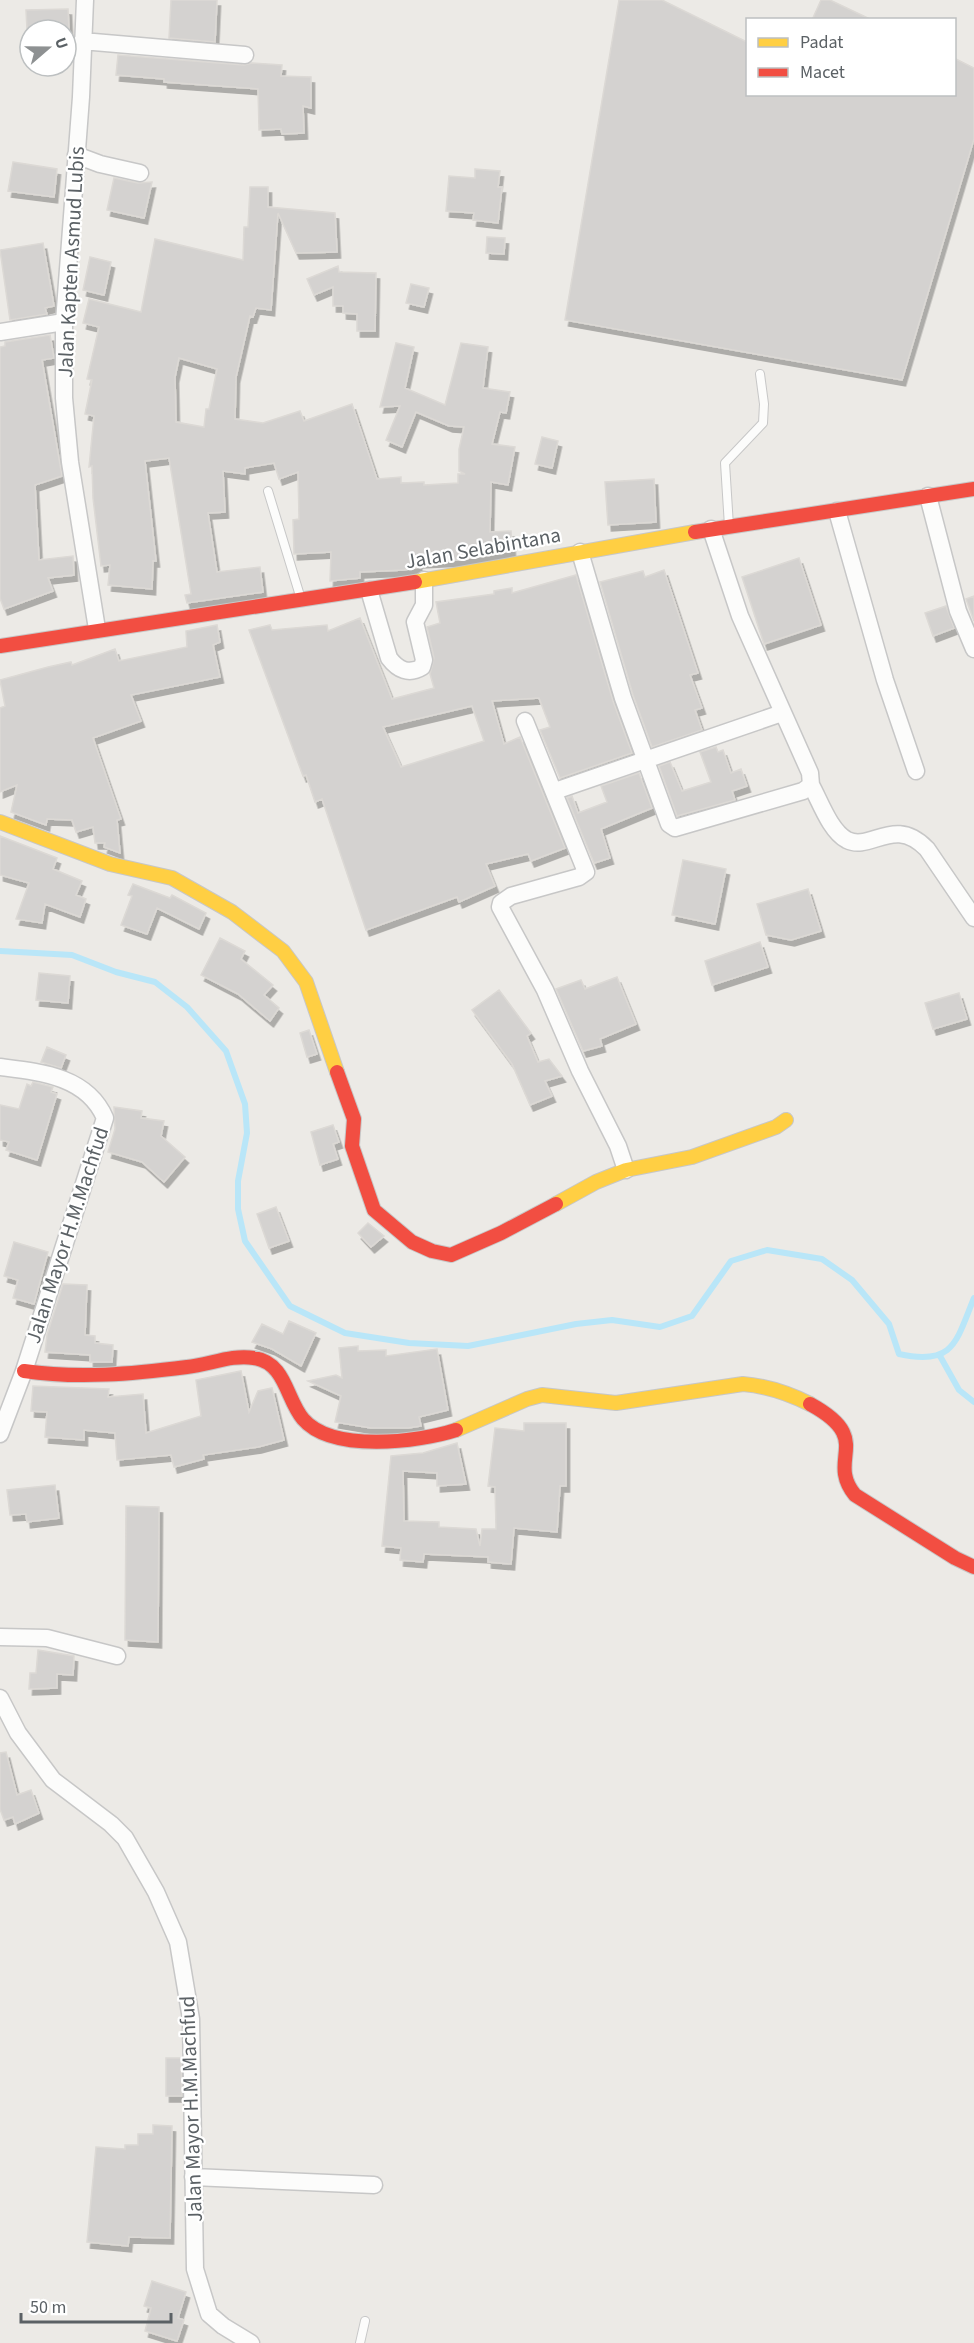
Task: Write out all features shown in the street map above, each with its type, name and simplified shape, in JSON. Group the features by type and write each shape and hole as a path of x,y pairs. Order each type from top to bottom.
{"street":[{"name":"Jalan Kapten Asmud Lubis","path":"85,0 64,322 64,398 70,462 97,629"},
{"path":"82,41 245,55"},
{"path":"76,155 99,164 140,173"},
{"path":"0,332 64,322"},
{"name":"Jalan Selabintana","path":"0,646 97,629 369,590 711,529 974,489"},
{"path":"928,496 958,611 974,649"},
{"path":"837,511 885,680 916,771"},
{"path":"711,529 740,616 810,773 811,785 835,828 848,841 903,834 918,839 974,918"},
{"path":"580,552 623,698 645,761 673,828 803,790 811,785"},
{"path":"369,590 390,658 395,666 409,671 422,666 424,660 415,622 424,605 424,580"},
{"path":"555,791 782,713"},
{"path":"525,721 586,872 579,877 510,896 501,903 500,907 545,990 580,1071 618,1146 626,1170"},
{"path":"0,822 110,864 172,878 232,912 283,951 306,982 354,1119 352,1146 374,1210 412,1242 432,1251 451,1254 501,1233 596,1182 626,1170 692,1157 776,1127 786,1120"},
{"name":"Jalan Mayor H.M.Machfud","path":"0,1067 40,1072 74,1084 89,1093 105,1118 24,1371 0,1434"},
{"path":"24,1371 91,1376 152,1372 243,1357 259,1358 278,1372 303,1420 315,1428 329,1435 396,1442 419,1440 452,1432 530,1398 547,1395 616,1403 641,1401 729,1383 765,1386 785,1392 841,1425 844,1433 844,1476 849,1490 955,1558 974,1566"},
{"path":"0,1637 47,1638 117,1656"},
{"name":"Jalan Mayor H.M.Machfud","path":"0,1698 18,1733 53,1780 111,1824 124,1838 156,1892 178,1942 191,2019 195,2270 203,2303 209,2314 223,2326 251,2343"},
{"path":"193,2176 374,2185"}],"lane":[{"path":"729,526 724,463 763,423 764,404 760,374"},
{"path":"268,490 302,600"},
{"path":"360,2343 365,2321"}],"building":[{"path":"171,0 217,0 215,42 169,38"},
{"path":"619,0 662,0 746,42 746,96 956,96 956,59 974,68 974,139 902,380 565,320"},
{"path":"821,0 830,0 868,18 813,18"},
{"path":"68,9 68,18 26,18 26,10"},
{"path":"118,55 244,65 252,63 282,65 281,76 311,77 311,108 303,106 304,133 282,134 281,129 259,130 258,89 164,82 164,79 116,75"},
{"path":"13,162 57,169 54,197 8,191"},
{"path":"475,169 500,171 498,187 502,187 498,223 473,220 474,213 446,211 449,176 475,178"},
{"path":"114,178 138,183 152,182 144,218 107,210"},
{"path":"250,187 268,187 268,207 335,213 337,252 296,253 278,213 271,310 256,308 253,317 250,316 236,377 235,419 263,423 300,411 304,421 352,404 377,479 401,477 401,483 424,482 424,485 458,483 458,474 465,474 459,471 459,449 464,427 449,426 416,412 402,447 386,440 400,406 380,407 396,343 414,347 405,388 445,405 461,343 488,347 483,388 510,392 506,413 500,412 492,444 515,447 508,485 491,482 490,532 511,531 512,551 459,560 418,562 419,567 360,572 360,578 330,581 331,552 294,554 293,520 299,519 298,472 279,479 274,463 245,468 245,474 223,471 225,512 208,513 217,572 260,567 263,592 187,603 185,595 191,594 169,458 145,461 156,561 153,561 152,589 108,585 110,565 101,566 93,498 92,466 89,467 94,416 85,414 92,380 87,379 99,327 83,323 89,299 141,312 155,239 243,260 244,227 248,227","holes":["179,358 217,369 209,409 206,409 204,427 176,422 175,377"]},
{"path":"487,237 505,238 504,254 486,253"},
{"path":"43,243 54,306 45,308 47,314 10,320 0,250"},
{"path":"90,257 111,262 104,295 83,290"},
{"path":"338,266 339,272 376,273 375,331 357,331 357,314 343,313 343,306 333,306 333,287 314,295 307,279"},
{"path":"411,284 429,288 424,307 406,303"},
{"path":"50,335 54,358 42,360 62,476 35,485 39,560 73,556 74,575 48,578 53,591 4,609 0,598 0,347 5,346 5,342"},
{"path":"542,437 558,441 552,468 535,464"},
{"path":"654,479 656,522 608,525 605,482"},
{"path":"799,558 821,625 764,644 742,577"},
{"path":"664,570 698,673 690,675 702,708 695,710 702,730 652,747 633,695 600,582 643,571 645,577"},
{"path":"576,575 613,701 632,753 560,778 540,730 550,727 539,698 492,701 504,744 520,737 565,848 531,861 528,854 486,864 495,886 459,902 457,897 366,930 322,799 315,802 306,775 303,776 249,630 270,625 272,630 327,625 328,631 360,618 392,699 434,688 430,674 434,658 427,627 440,623 436,602 494,594 494,591 512,588 512,593","holes":["472,706 484,741 401,767 383,727"]},
{"path":"974,596 974,621 966,599"},
{"path":"946,606 954,628 933,636 925,613"},
{"path":"217,625 220,642 213,645 220,677 131,695 141,721 93,738 121,819 117,820 120,853 104,847 105,843 95,843 93,827 76,832 72,820 47,819 46,825 11,812 17,785 0,792 0,708 5,706 0,680 71,662 72,665 115,649 119,661 187,647 186,631"},
{"path":"716,747 718,752 723,750 731,773 741,769 747,786 732,791 735,800 677,816 659,766 670,762 682,791 711,782 700,752"},
{"path":"639,773 652,808 601,829 610,858 594,863 567,798 572,796 578,813 607,802 601,786"},
{"path":"0,836 57,858 53,869 82,881 76,895 86,899 80,917 45,904 42,923 16,919 29,883 0,875"},
{"path":"683,860 726,869 715,924 672,915"},
{"path":"133,884 170,898 172,895 206,913 199,929 157,908 147,934 121,925 132,896 128,895"},
{"path":"808,889 821,931 791,940 766,935 757,904"},
{"path":"220,938 245,951 241,959 273,985 264,995 279,1008 270,1021 238,994 201,975"},
{"path":"760,942 768,967 712,985 705,961"},
{"path":"39,973 70,976 68,1003 36,1000"},
{"path":"617,977 636,1024 600,1039 602,1046 583,1051 556,989 581,980 585,989"},
{"path":"499,990 531,1033 527,1036 538,1062 549,1059 562,1076 545,1081 552,1096 530,1105 512,1064 472,1010"},
{"path":"959,993 967,1019 933,1029 925,1003"},
{"path":"309,1030 317,1054 307,1057 300,1033"},
{"path":"47,1047 66,1055 61,1068 41,1062"},
{"path":"33,1082 53,1087 51,1092 57,1094 37,1160 6,1150 9,1142 0,1140 0,1105 19,1109 27,1084 31,1086"},
{"path":"114,1107 142,1111 141,1118 164,1121 161,1136 185,1157 164,1182 142,1162 108,1152 115,1129"},
{"path":"333,1125 339,1142 333,1144 338,1159 320,1165 311,1132"},
{"path":"276,1207 289,1241 269,1248 257,1214"},
{"path":"368,1223 384,1236 371,1247 358,1233"},
{"path":"14,1242 48,1252 34,1304 13,1298 18,1280 4,1276"},
{"path":"63,1284 87,1285 85,1335 95,1336 95,1343 113,1345 112,1362 90,1362 90,1355 45,1352 47,1335"},
{"path":"289,1321 316,1333 301,1366 272,1349 252,1342 262,1324 283,1334"},
{"path":"358,1346 358,1351 386,1350 386,1356 437,1349 448,1410 419,1417 421,1426 408,1428 371,1428 335,1422 341,1396 308,1381 336,1375 342,1378 339,1348"},
{"path":"241,1371 249,1412 258,1391 272,1388 284,1440 258,1447 203,1455 204,1459 174,1467 171,1455 117,1460 115,1433 84,1430 84,1440 45,1437 47,1412 31,1411 33,1386 109,1389 108,1397 143,1394 146,1433 201,1416 196,1380"},
{"path":"524,1423 566,1423 566,1486 560,1486 557,1532 514,1528 511,1564 488,1562 488,1557 424,1554 423,1562 400,1560 401,1548 382,1546 391,1456 423,1453 457,1443 466,1484 437,1486 437,1473 403,1471 404,1521 439,1522 439,1527 476,1529 480,1546 482,1529 496,1529 495,1487 488,1486 495,1428 524,1431"},
{"path":"55,1485 59,1518 27,1522 26,1514 10,1515 7,1490"},
{"path":"126,1506 159,1507 158,1642 125,1640"},
{"path":"38,1650 74,1656 73,1675 57,1674 57,1688 29,1689 30,1673 36,1673"},
{"path":"6,1752 17,1795 31,1790 39,1813 15,1824 13,1817 4,1820 0,1809 0,1753"},
{"path":"166,2058 181,2058 182,2096 166,2096"},
{"path":"153,2125 172,2126 170,2238 129,2237 128,2246 87,2242 96,2147 125,2149 125,2145 138,2145 138,2134 153,2134"},
{"path":"152,2281 186,2292 178,2318 184,2320 177,2341 145,2331 151,2308 144,2306"}],"waterway":[{"path":"0,951 72,955 116,972 155,982 187,1007 226,1051 245,1104 247,1133 238,1181 238,1209 245,1241 290,1306 345,1333 409,1343 468,1346 576,1324 612,1320 660,1327 692,1316 731,1261 767,1250 822,1259 852,1280 889,1324 899,1354 917,1357 942,1353 957,1338 974,1298"},
{"path":"940,1356 959,1390 974,1402"}],"traffic: slow":[{"path":"415,582 695,532"},
{"path":"0,822 110,864 172,878 232,912 283,951 306,982 337,1072"},
{"path":"556,1204 596,1182 626,1170 692,1157 776,1127 786,1120"},
{"path":"456,1430 527,1399 542,1395 616,1403 743,1384 778,1391 810,1404"}],"traffic: jam":[{"path":"695,532 974,489"},
{"path":"0,646 415,582"},
{"path":"337,1072 354,1119 352,1146 374,1210 412,1242 432,1251 451,1255 501,1233 556,1204"},
{"path":"24,1371 65,1375 106,1375 195,1366 237,1357 254,1358 265,1361 279,1374 303,1419 316,1430 334,1437 354,1441 399,1441 456,1430"},
{"path":"810,1404 830,1417 841,1428 845,1439 847,1482 855,1495 955,1558 974,1567"}]}
